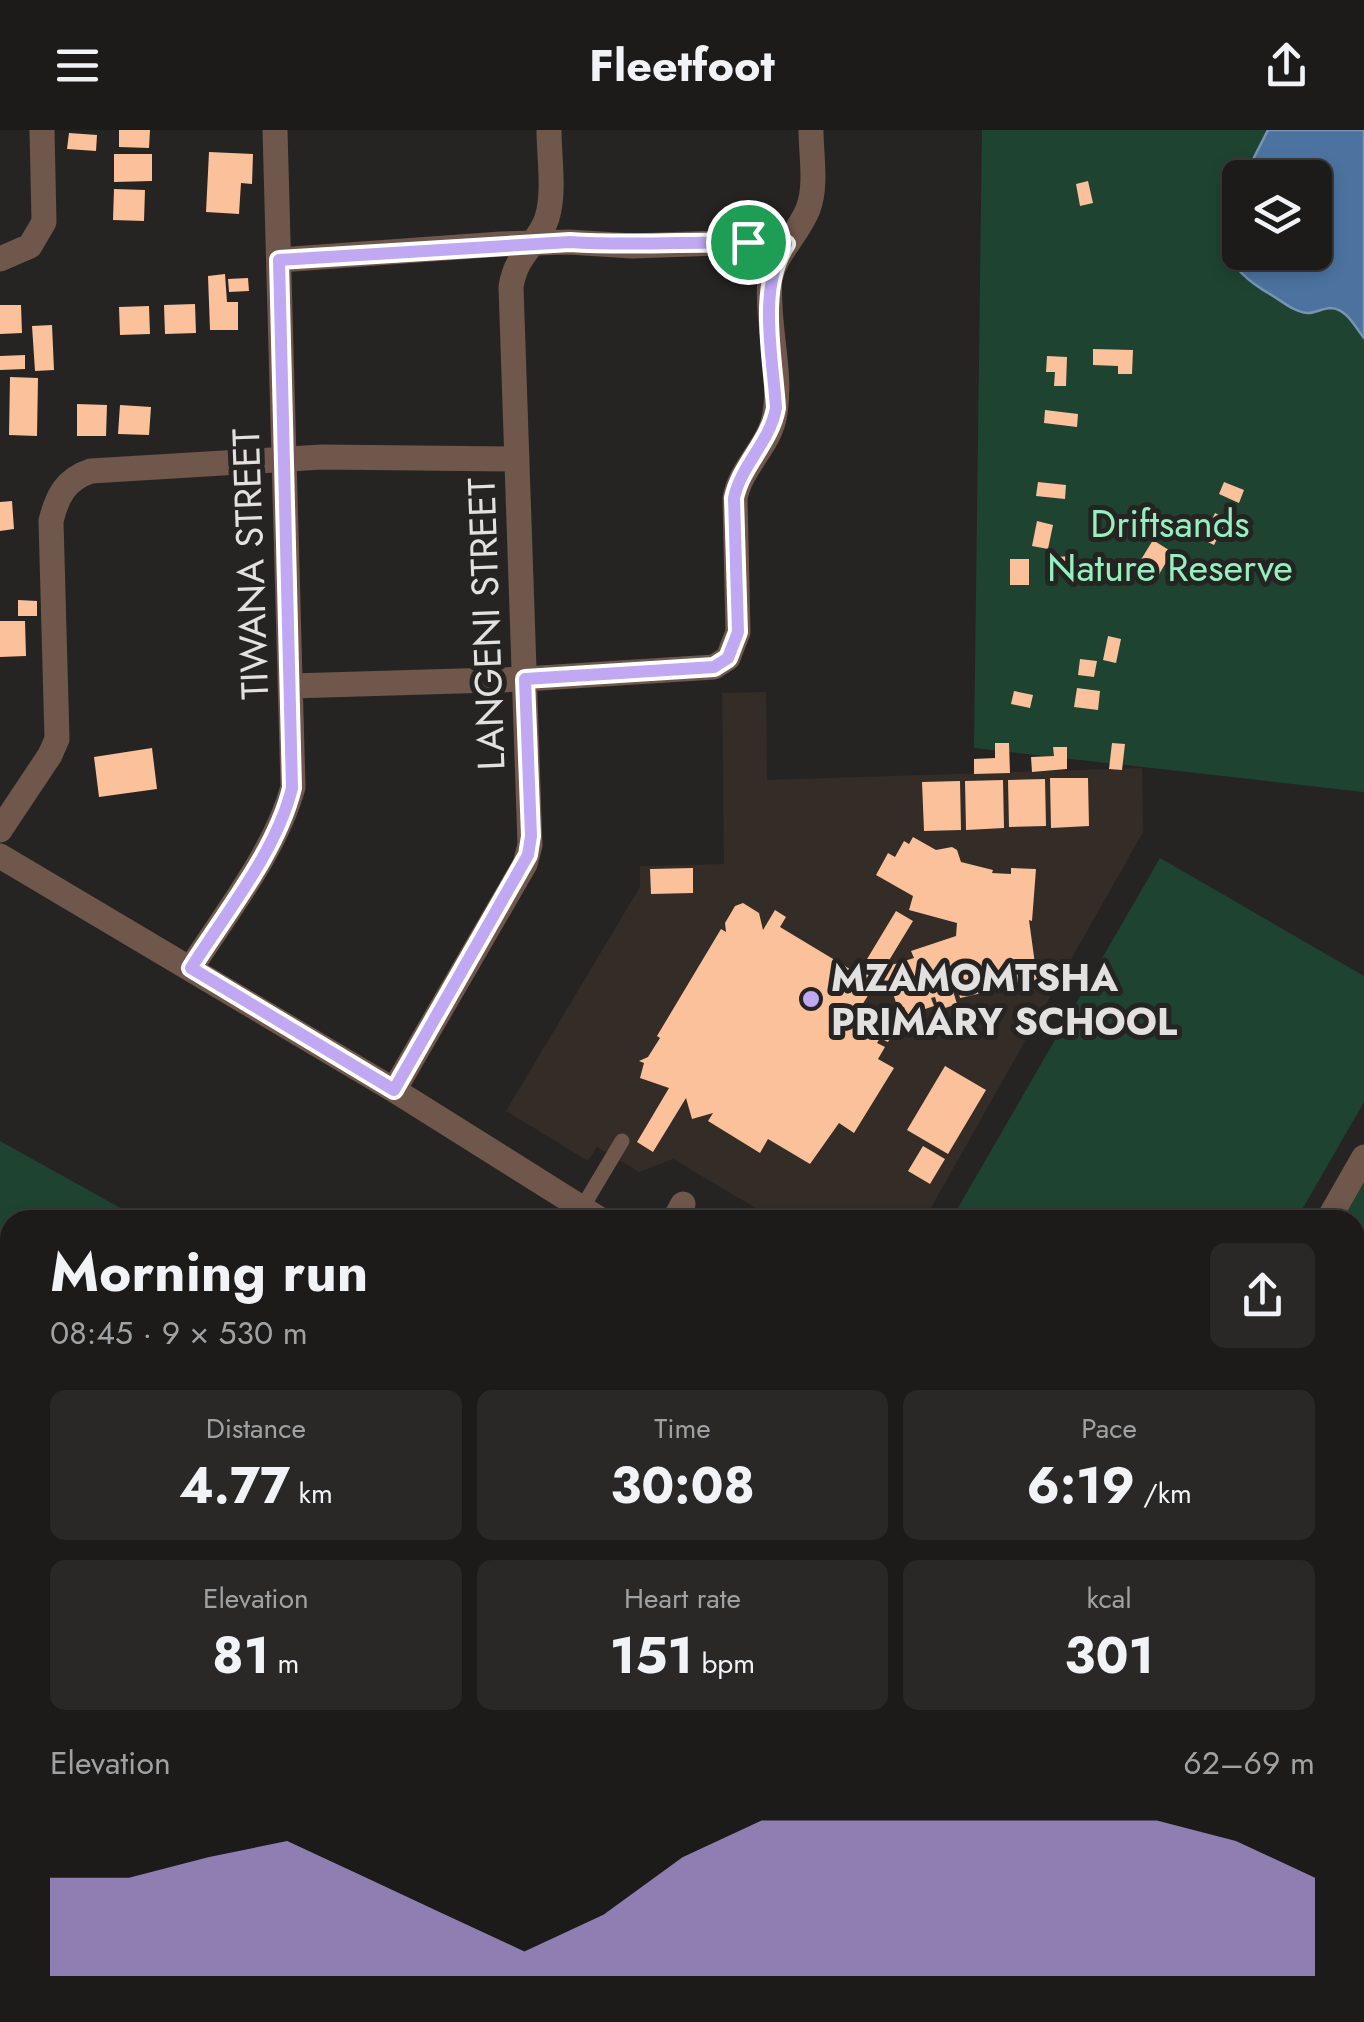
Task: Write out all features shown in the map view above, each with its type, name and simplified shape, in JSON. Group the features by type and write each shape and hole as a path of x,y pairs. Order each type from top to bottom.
{"street":[{"path":"0,258 30,246 44,222 42,130"},
{"name":"TIWANA STREET","path":"191,968 287,810 292,788 275,130"},
{"name":"LANGENI STREET","path":"394,1090 528,855 531,836 510,287 516,263 546,221 550,204 549,130"},
{"path":"292,686 525,679 714,667 728,658 738,632 734,498 773,423 776,408 769,291 773,268 811,199 811,130"},
{"path":"279,260 570,242 632,246 786,244"},
{"path":"0,830 57,739 51,521 63,489 76,476 91,471 322,457 517,459"},
{"path":"0,856 394,1090 586,1210"},
{"path":"1334,1210 1364,1157"}],"lane":[{"path":"594,1210 622,1141"}],"shaded area":[{"name":"MZAMOMTSHA PRIMARY SCHOOL","path":"766,692 767,780 1142,768 1143,832 930,1210 759,1210 673,1159 639,1172 597,1147 588,1161 506,1111 640,887 640,866 724,864 722,693"}],"green space":[{"name":"Driftsands Nature Reserve","path":"982,130 1364,130 1364,792 974,748"},
{"path":"1160,858 1364,976 1364,1102 1302,1210 957,1210"},
{"path":"0,1141 124,1210 0,1210"},
{"path":"1364,1183 1364,1210 1348,1210"}],"water":[{"path":"1268,130 1364,130 1364,338 1342,312 1331,308 1308,313 1294,309 1240,270 1332,270 1332,160 1253,160"}],"building":[{"path":"119,130 150,130 149,148 119,147"},
{"path":"69,133 97,135 96,151 67,149"},
{"path":"209,152 253,154 252,184 241,183 239,214 206,212"},
{"path":"114,154 152,154 152,181 114,182"},
{"path":"1088,181 1093,203 1080,206 1076,184"},
{"path":"114,189 145,190 144,221 113,220"},
{"path":"225,274 227,302 238,302 238,330 210,330 208,276"},
{"path":"248,278 249,291 229,292 228,279"},
{"path":"195,304 196,333 165,334 164,305"},
{"path":"0,305 21,305 22,333 0,334"},
{"path":"149,306 150,334 120,335 119,307"},
{"path":"52,325 54,370 35,371 32,326"},
{"path":"1093,349 1133,350 1132,374 1118,374 1118,366 1093,365"},
{"path":"25,355 25,369 0,370 0,356"},
{"path":"1047,356 1067,357 1066,386 1054,386 1055,372 1046,372"},
{"path":"10,377 38,378 37,436 9,435"},
{"path":"77,404 107,405 106,436 77,436"},
{"path":"120,405 151,407 149,435 118,434"},
{"path":"1045,410 1078,414 1077,427 1044,423"},
{"path":"1038,482 1066,485 1065,499 1036,496"},
{"path":"1224,482 1244,490 1239,503 1219,494"},
{"path":"12,501 14,529 0,531 0,502"},
{"path":"1215,513 1227,519 1214,545 1196,536 1203,523 1209,526"},
{"path":"1037,521 1053,525 1048,549 1032,546"},
{"path":"1153,540 1172,552 1154,583 1134,571"},
{"path":"1076,556 1077,574 1052,574 1052,557"},
{"path":"1010,559 1029,559 1029,585 1010,585"},
{"path":"18,600 37,601 37,616 18,616"},
{"path":"0,621 25,621 26,656 0,657"},
{"path":"1108,636 1121,639 1116,663 1103,660"},
{"path":"1080,659 1097,661 1094,677 1078,675"},
{"path":"1077,688 1100,691 1098,710 1074,707"},
{"path":"1014,691 1033,695 1030,708 1011,704"},
{"path":"995,743 1009,743 1010,773 974,774 974,759 995,758"},
{"path":"1112,743 1125,744 1122,770 1109,769"},
{"path":"1053,747 1067,747 1067,769 1032,772 1031,757 1054,756"},
{"path":"152,748 157,789 99,797 94,757"},
{"path":"1050,778 1088,778 1089,826 1051,828"},
{"path":"1045,779 1046,826 1009,827 1008,780"},
{"path":"1003,780 1004,828 966,830 965,781"},
{"path":"960,781 961,830 924,831 922,782"},
{"path":"913,837 936,850 952,847 961,862 993,870 992,873 1011,874 1011,868 1036,869 1032,921 1029,920 1038,986 1012,986 960,998 958,989 953,991 957,1004 939,1010 935,997 931,998 934,1006 907,1015 904,1007 898,1009 892,990 885,993 880,976 859,1010 894,1031 888,1042 880,1038 877,1043 885,1047 878,1059 894,1068 854,1133 839,1123 810,1164 768,1139 760,1153 708,1121 713,1113 692,1119 686,1098 653,1152 637,1142 669,1088 640,1078 644,1063 639,1061 648,1057 660,1038 657,1036 721,929 726,932 725,923 735,906 743,903 759,913 763,930 775,910 786,917 780,927 858,974 896,911 913,921 885,967 914,958 911,951 956,936 957,923 909,910 913,896 876,875 888,853 895,857 904,841 909,844"},
{"path":"693,868 693,893 651,894 650,869"},
{"path":"945,1066 986,1090 948,1154 907,1130"},
{"path":"923,1146 945,1159 930,1184 908,1171"}],"place":[{"name":"MZAMOMTSHA PRIMARY SCHOOL","path":"811,999"}],"route":[{"path":"570,242 632,246 748,242 786,244 773,268 769,291 776,408 773,423 734,498 738,632 735,646 728,658 714,667 525,679 531,836 528,855 394,1090 191,968 270,842 287,810 292,788 279,260 501,244 570,242"}]}
